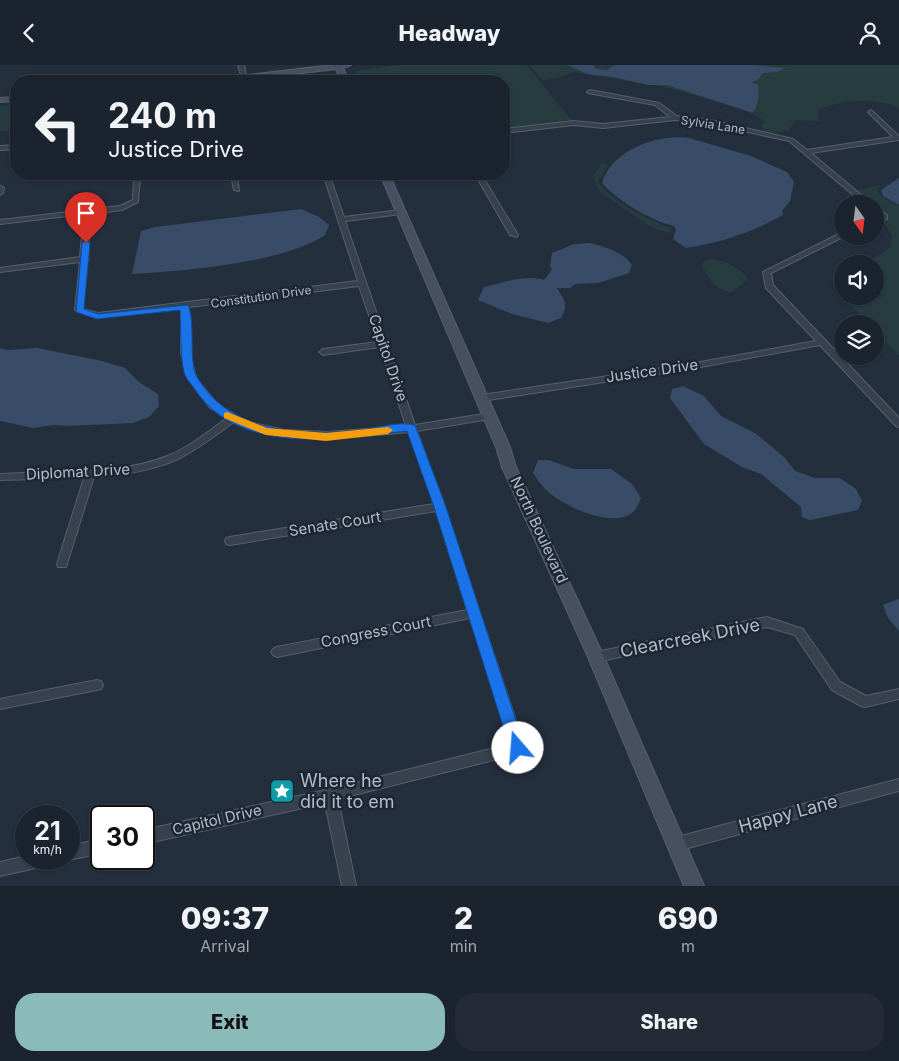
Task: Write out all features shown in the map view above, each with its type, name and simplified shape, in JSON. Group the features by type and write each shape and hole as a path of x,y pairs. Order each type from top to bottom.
{"street":[{"path":"274,75 341,66"},
{"path":"590,92 657,104 675,118"},
{"path":"871,112 898,138"},
{"name":"Sylvia Lane","path":"510,130 574,123 602,126 675,118 706,121 791,140 858,195"},
{"path":"805,152 898,138"},
{"path":"0,222 131,205 136,201 137,180"},
{"path":"235,180 237,190"},
{"name":"Capitol Drive","path":"155,835 330,795 518,748 440,507 411,427 328,180"},
{"name":"North Boulevard","path":"387,180 490,416 509,467 596,657 694,886"},
{"path":"482,180 514,235"},
{"name":"Constitution Drive","path":"88,212 79,310 97,317 362,283"},
{"path":"341,219 401,213"},
{"path":"834,240 766,272 769,286 899,424"},
{"path":"0,270 85,259"},
{"path":"185,307 190,375 208,401 232,419 266,431 326,437 490,416"},
{"name":"Justice Drive","path":"482,398 604,378 747,359 822,342"},
{"path":"322,352 383,343"},
{"name":"Diplomat Drive","path":"0,477 129,470 165,461 196,445 232,419"},
{"path":"62,564 90,473"},
{"name":"Senate Court","path":"230,541 440,507"},
{"name":"Congress Court","path":"277,652 474,613"},
{"name":"Clearcreek Drive","path":"596,657 767,623 799,632 836,686 865,702 899,694"},
{"path":"0,705 97,685"},
{"name":"Happy Lane","path":"677,844 899,785"},
{"path":"330,795 349,886"},
{"path":"0,869 15,866"}],"green space":[{"path":"395,65 527,65 573,122 510,128 510,75 358,75 356,71"},
{"path":"529,65 899,65 899,108 889,104 868,101 838,103 818,110 819,121 796,120 789,130 773,134 767,132 761,126 765,122 754,114 756,113 665,87 572,72 561,77 543,80"},
{"path":"10,105 10,130 0,131 0,106"},
{"path":"602,163 608,165 598,182 604,189 621,203 653,221 671,228 671,233 658,230 646,224 599,191 593,177"},
{"path":"881,185 877,189 880,195 862,195 857,191"},
{"path":"884,198 899,206 899,356 884,340 884,315 860,315 851,305 884,305 884,255 879,255 890,247 892,236 884,223 884,221 888,219 888,216 884,213"},
{"path":"707,259 719,260 730,265 748,279 732,292 722,290 713,283 704,269 702,264"}],"water":[{"path":"567,65 593,65 596,69 607,70 614,65 754,65 785,68 777,72 763,73 758,80 751,82 758,85 759,89 753,113 667,85 648,85 614,77 587,74"},
{"path":"664,138 689,138 751,156 787,172 794,182 790,201 782,211 783,215 760,227 736,236 686,248 673,239 676,230 674,226 655,220 635,209 608,190 602,183 607,171 615,161 638,146"},
{"path":"899,178 899,205 884,197 881,190"},
{"path":"301,209 319,217 329,225 325,235 307,245 259,259 232,264 178,271 132,274 141,231 155,227"},
{"path":"589,243 618,253 632,265 629,273 598,283 575,284 570,288 557,288 565,306 561,318 548,323 512,314 478,300 484,287 528,278 544,280 552,270 550,266 552,253 574,244"},
{"path":"0,348 8,350 37,348 102,361 125,368 139,382 158,394 159,406 149,417 133,423 54,425 33,428 0,421"},
{"path":"683,386 704,396 721,416 755,433 784,457 795,471 815,478 840,478 856,489 862,501 858,510 810,520 802,517 801,507 761,474 742,467 704,444 670,398 672,389"},
{"path":"538,460 548,460 574,469 611,469 632,484 641,498 634,511 624,517 600,517 587,513 563,502 543,487 533,473"},
{"path":"899,599 899,631 888,618 883,605"}],"slow traffic":[{"path":"227,415 232,419 266,431 326,437 388,430"}],"place":[{"name":"Where he did it to em","path":"282,791"}],"route":[{"path":"86,243 79,310 97,317 185,307 190,375 197,388 208,401 232,419 266,431 326,437 411,427 440,507 518,748"}]}
